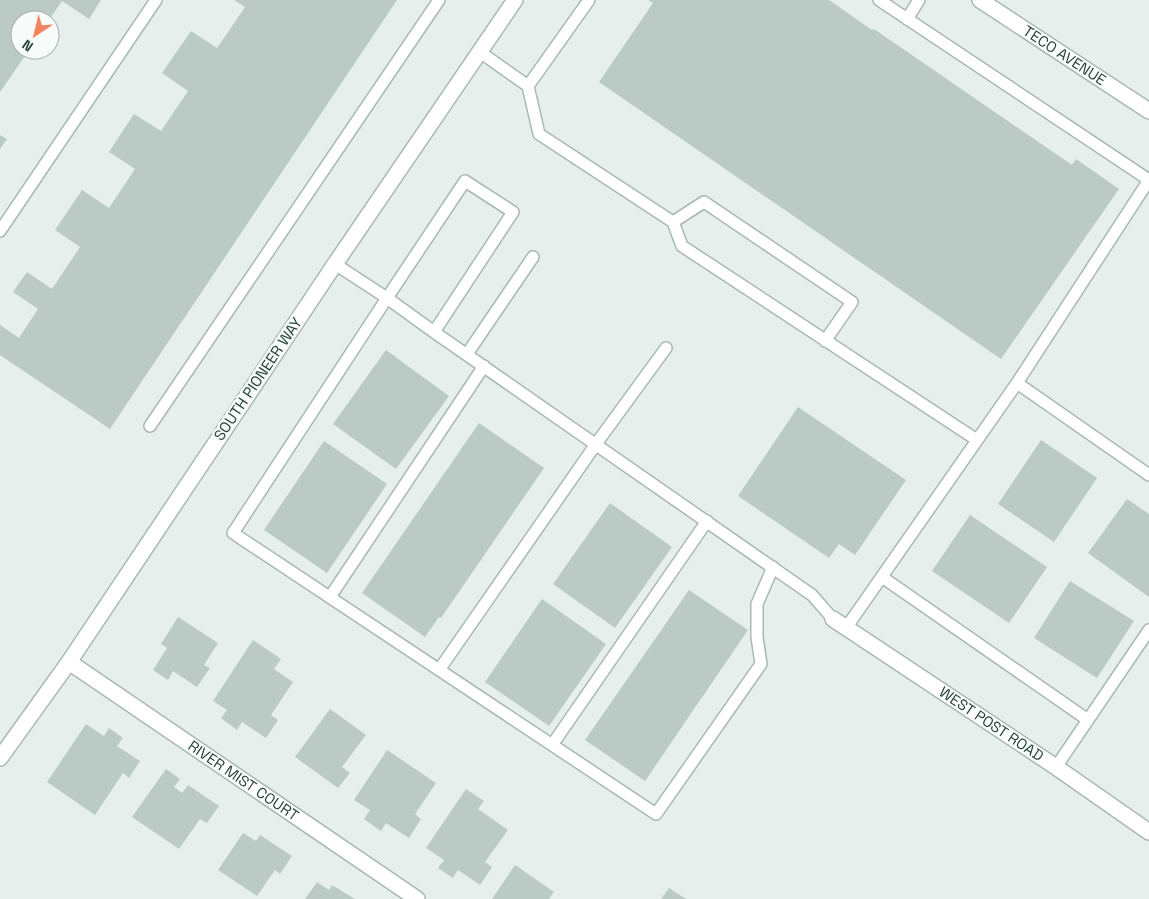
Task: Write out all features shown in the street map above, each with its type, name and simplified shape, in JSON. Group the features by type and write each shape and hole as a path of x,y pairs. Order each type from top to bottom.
{"street":[{"name":"SOUTH PIONEER WAY","path":"0,758 69,662 335,264 515,0"},
{"name":"TECO AVENUE","path":"980,0 1149,111"},
{"name":"WEST POST ROAD","path":"840,623 1056,767 1149,832"},
{"name":"RIVER MIST COURT","path":"69,662 417,899"}],"lane":[{"path":"0,231 156,0"},
{"path":"150,426 439,0"},
{"path":"528,86 588,0"},
{"path":"335,264 773,567 812,595 840,623 882,577 1016,383 1149,180 879,0"},
{"path":"907,18 920,0"},
{"path":"480,52 528,86 538,134 673,222 682,246 977,440"},
{"path":"434,332 513,212 465,181 233,532 656,814 761,664 757,637 757,604 773,567"},
{"path":"673,222 704,202 852,302 826,341"},
{"path":"467,354 533,257"},
{"path":"439,670 596,444 666,348"},
{"path":"330,597 484,366"},
{"path":"1016,383 1149,475"},
{"path":"552,745 707,521"},
{"path":"882,577 1088,720"},
{"path":"1056,767 1149,630"}],"building":[{"path":"0,0 101,0 89,19 62,1 56,10 10,10 10,60 22,60 0,92"},
{"path":"234,0 397,0 110,429 0,355 0,325 19,338 38,309 13,292 27,272 52,289 80,247 55,230 82,190 109,208 135,169 109,152 134,114 161,131 188,91 162,73 191,31 217,48 245,7"},
{"path":"648,0 829,0 1072,165 1076,159 1119,189 1001,359 599,82 653,3"},
{"path":"0,135 7,139 0,149"},
{"path":"386,350 449,396 396,469 333,424"},
{"path":"798,407 906,480 855,555 839,544 829,558 738,496"},
{"path":"479,423 544,468 441,618 439,617 425,637 362,593"},
{"path":"1041,440 1097,478 1054,542 998,504"},
{"path":"324,441 387,484 327,573 264,530"},
{"path":"1127,499 1149,514 1149,597 1088,553"},
{"path":"610,503 672,547 615,628 553,584"},
{"path":"970,515 1047,567 1009,623 932,571"},
{"path":"1070,581 1134,621 1097,678 1034,638"},
{"path":"689,590 748,630 645,781 585,740"},
{"path":"542,599 606,644 549,726 485,682"},
{"path":"178,617 218,643 204,665 210,668 197,687 173,671 168,680 153,670 167,648 161,644"},
{"path":"253,640 281,659 274,669 293,682 271,715 278,720 266,738 242,722 237,730 221,718 227,710 213,701"},
{"path":"330,709 366,735 342,767 350,773 338,788 295,757"},
{"path":"86,724 104,736 109,728 123,738 117,746 140,761 129,778 123,773 95,815 47,782"},
{"path":"387,750 436,783 415,814 421,819 409,838 386,823 381,831 364,819 370,810 354,800"},
{"path":"166,769 180,779 174,787 182,793 188,785 219,806 207,823 200,819 179,849 132,817"},
{"path":"466,789 484,801 478,809 508,830 485,862 492,867 480,885 458,870 453,878 438,868 444,860 426,848"},
{"path":"243,833 256,841 260,835 292,856 280,874 275,870 257,896 218,870"},
{"path":"515,865 554,892 549,899 492,899"},
{"path":"317,882 329,890 332,885 355,899 305,899"},
{"path":"669,888 686,899 661,899"}]}
